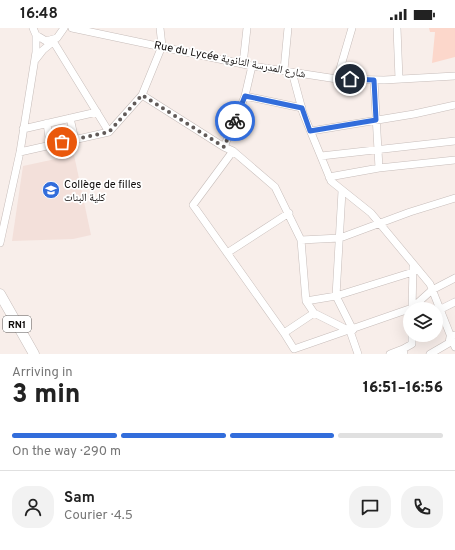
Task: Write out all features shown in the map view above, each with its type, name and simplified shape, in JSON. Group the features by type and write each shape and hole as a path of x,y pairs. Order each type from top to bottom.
{"highway":[{"name":"RN1","path":"0,294 34,354"}],"street":[{"path":"29,28 46,41 57,38"},
{"path":"34,62 43,50 57,38 64,28"},
{"path":"20,152 109,132 142,95 162,46 160,28"},
{"path":"243,64 247,28"},
{"path":"284,70 288,28"},
{"path":"337,79 352,28"},
{"path":"397,28 399,80"},
{"name":"Rue du Lycée شارع المدرسة الثانوية","path":"57,38 74,29 162,46 252,66 337,79 399,80 455,76"},
{"path":"0,243 20,152 34,62 35,32"},
{"path":"57,38 109,132"},
{"path":"224,147 245,96 252,66"},
{"path":"292,72 310,131 331,181 371,213 381,224 430,284 437,302"},
{"path":"374,80 380,168"},
{"path":"142,95 224,147 233,151 275,188 289,213 301,240 306,301 314,313 351,330"},
{"path":"245,96 302,108"},
{"path":"310,131 455,105"},
{"path":"23,130 97,112"},
{"path":"70,118 75,140"},
{"path":"47,123 50,145"},
{"path":"321,156 455,141"},
{"path":"233,151 193,205 296,351 403,311"},
{"path":"329,176 380,168 455,160"},
{"path":"342,191 336,296 351,330 358,354"},
{"path":"301,240 340,238 410,212 455,198"},
{"path":"227,253 289,213"},
{"path":"412,302 413,263"},
{"path":"306,301 336,296 413,272"},
{"path":"419,302 432,290 455,278"},
{"path":"443,308 455,302"},
{"path":"284,333 314,313"},
{"path":"443,316 453,336 455,348"},
{"path":"430,354 449,344 453,336"},
{"path":"390,354 404,352 412,344 412,342"}],"shaded area":[{"path":"429,28 455,28 455,57 432,63 435,32 430,32"},
{"name":"Collège de filles كلية البنات","path":"74,155 91,235 73,239 12,241 23,166"}],"way so far":[{"path":"62,142 109,132 142,95 224,147 235,121"}],"place":[{"name":"Collège de filles كلية البنات","path":"51,190"}],"route":[{"path":"235,121 245,96 302,108 310,131 376,120 374,80 350,79"}]}
